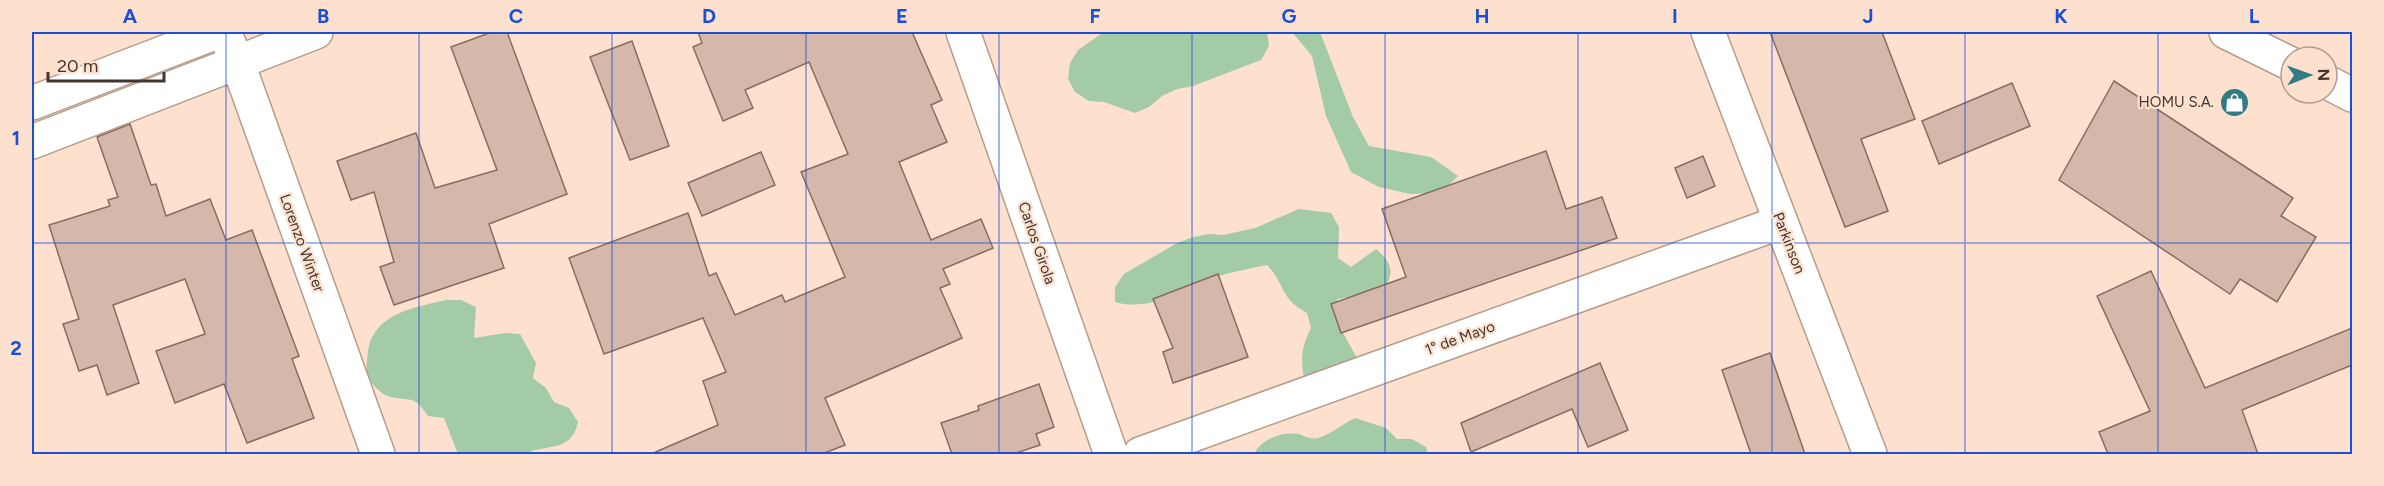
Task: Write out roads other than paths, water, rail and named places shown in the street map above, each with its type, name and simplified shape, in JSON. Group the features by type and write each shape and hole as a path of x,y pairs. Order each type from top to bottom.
{"street":[{"path":"32,103 217,32"},
{"name":"Lorenzo Winter","path":"224,32 237,61 378,454"},
{"path":"32,142 316,32"},
{"name":"Carlos Girola","path":"963,32 1111,454"},
{"name":"Parkinson","path":"1708,32 1870,454"},
{"path":"2226,32 2279,58"},
{"name":"1° de Mayo","path":"1140,454 1781,222"}],"place":[{"name":"HOMU S.A.","path":"2235,102"}]}
